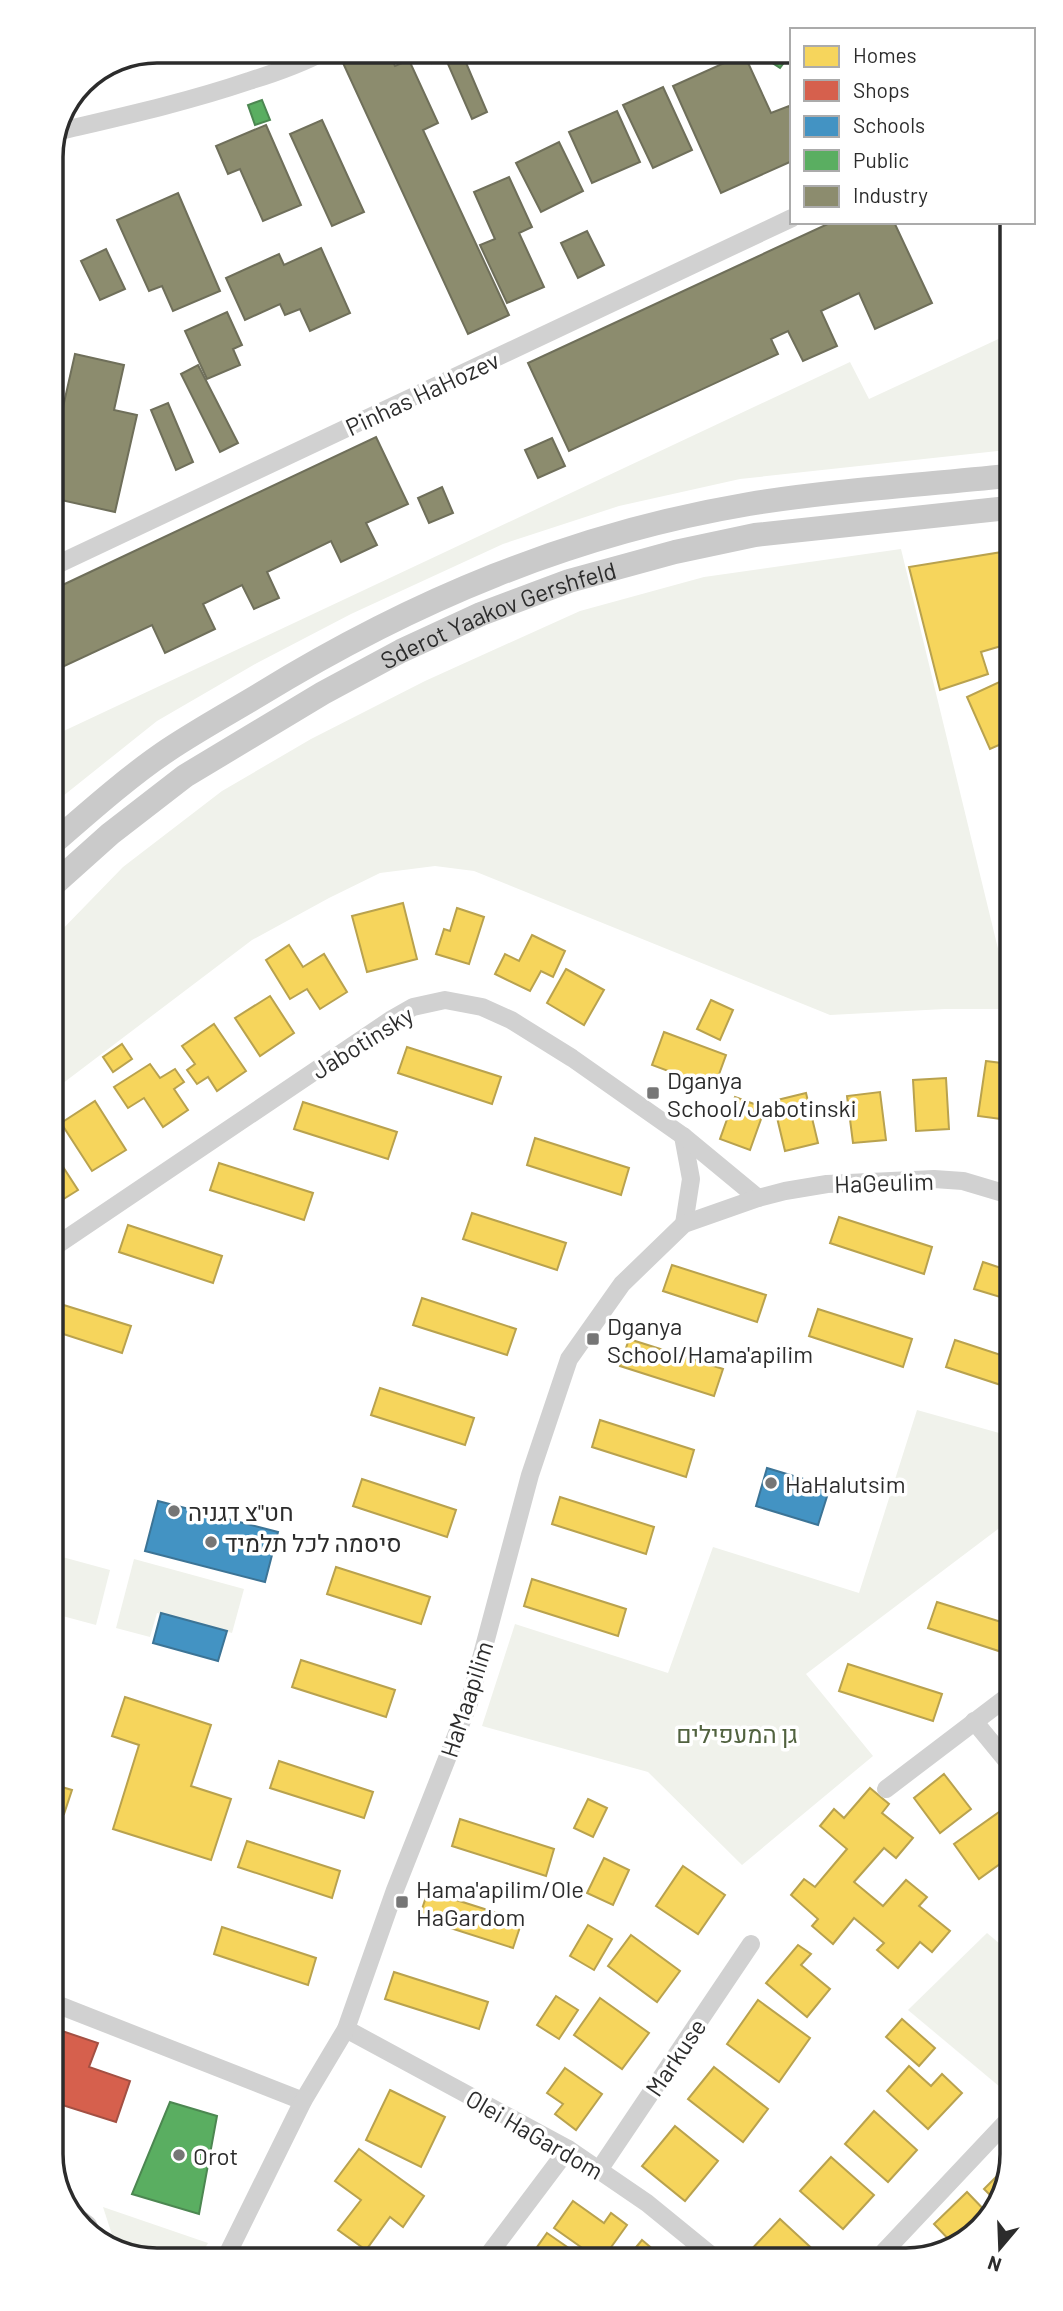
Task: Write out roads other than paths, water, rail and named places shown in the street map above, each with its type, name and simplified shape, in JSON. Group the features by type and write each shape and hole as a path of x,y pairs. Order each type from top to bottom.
{"main road":[{"name":"Sderot Yaakov Gershfeld","path":"63,834 168,750 307,666 468,584 559,551 668,521 750,505 1000,477"},
{"name":"Sderot Yaakov Gershfeld","path":"63,876 110,834 186,776 323,693 401,651 481,614 569,581 675,552 755,535 1000,509"}],"street":[{"path":"67,129 199,98 300,63"},
{"name":"Pinhas HaHozev","path":"63,562 790,219"},
{"name":"Jabotinsky","path":"63,1241 393,1019 413,1007 445,1000 482,1007 511,1020 572,1058 683,1136 758,1198"},
{"path":"683,1136 691,1179 684,1224"},
{"name":"HaGeulim","path":"758,1198 827,1184 934,1179 963,1181 1000,1192"},
{"name":"HaMaapilim","path":"230,2248 303,2101 346,2029 395,1890 469,1703 530,1475 569,1359 622,1284 684,1224 758,1198"},
{"path":"886,1789 1000,1702"},
{"path":"974,1721 1000,1753"},
{"name":"Markuse","path":"599,2170 751,1944"},
{"path":"63,2007 303,2101"},
{"name":"Olei HaGardom","path":"346,2029 568,2149 647,2203 702,2248"},
{"path":"888,2248 1000,2129"},
{"path":"494,2248 568,2149"}],"place":[{"name":"Dganya School/Jabotinski","path":"653,1093"},
{"name":"Dganya School/Hama'apilim","path":"593,1339"},
{"name":"HaHalutsim","path":"771,1483"},
{"name":"חט''צ דגניה","path":"174,1511"},
{"name":"סיסמה לכל תלמיד","path":"211,1542"},
{"name":"Hama'apilim/Ole HaGardom","path":"402,1902"},
{"name":"Orot","path":"179,2155"}],"park label":[{"name":"גן המעפילים","path":"737,1733"}]}
